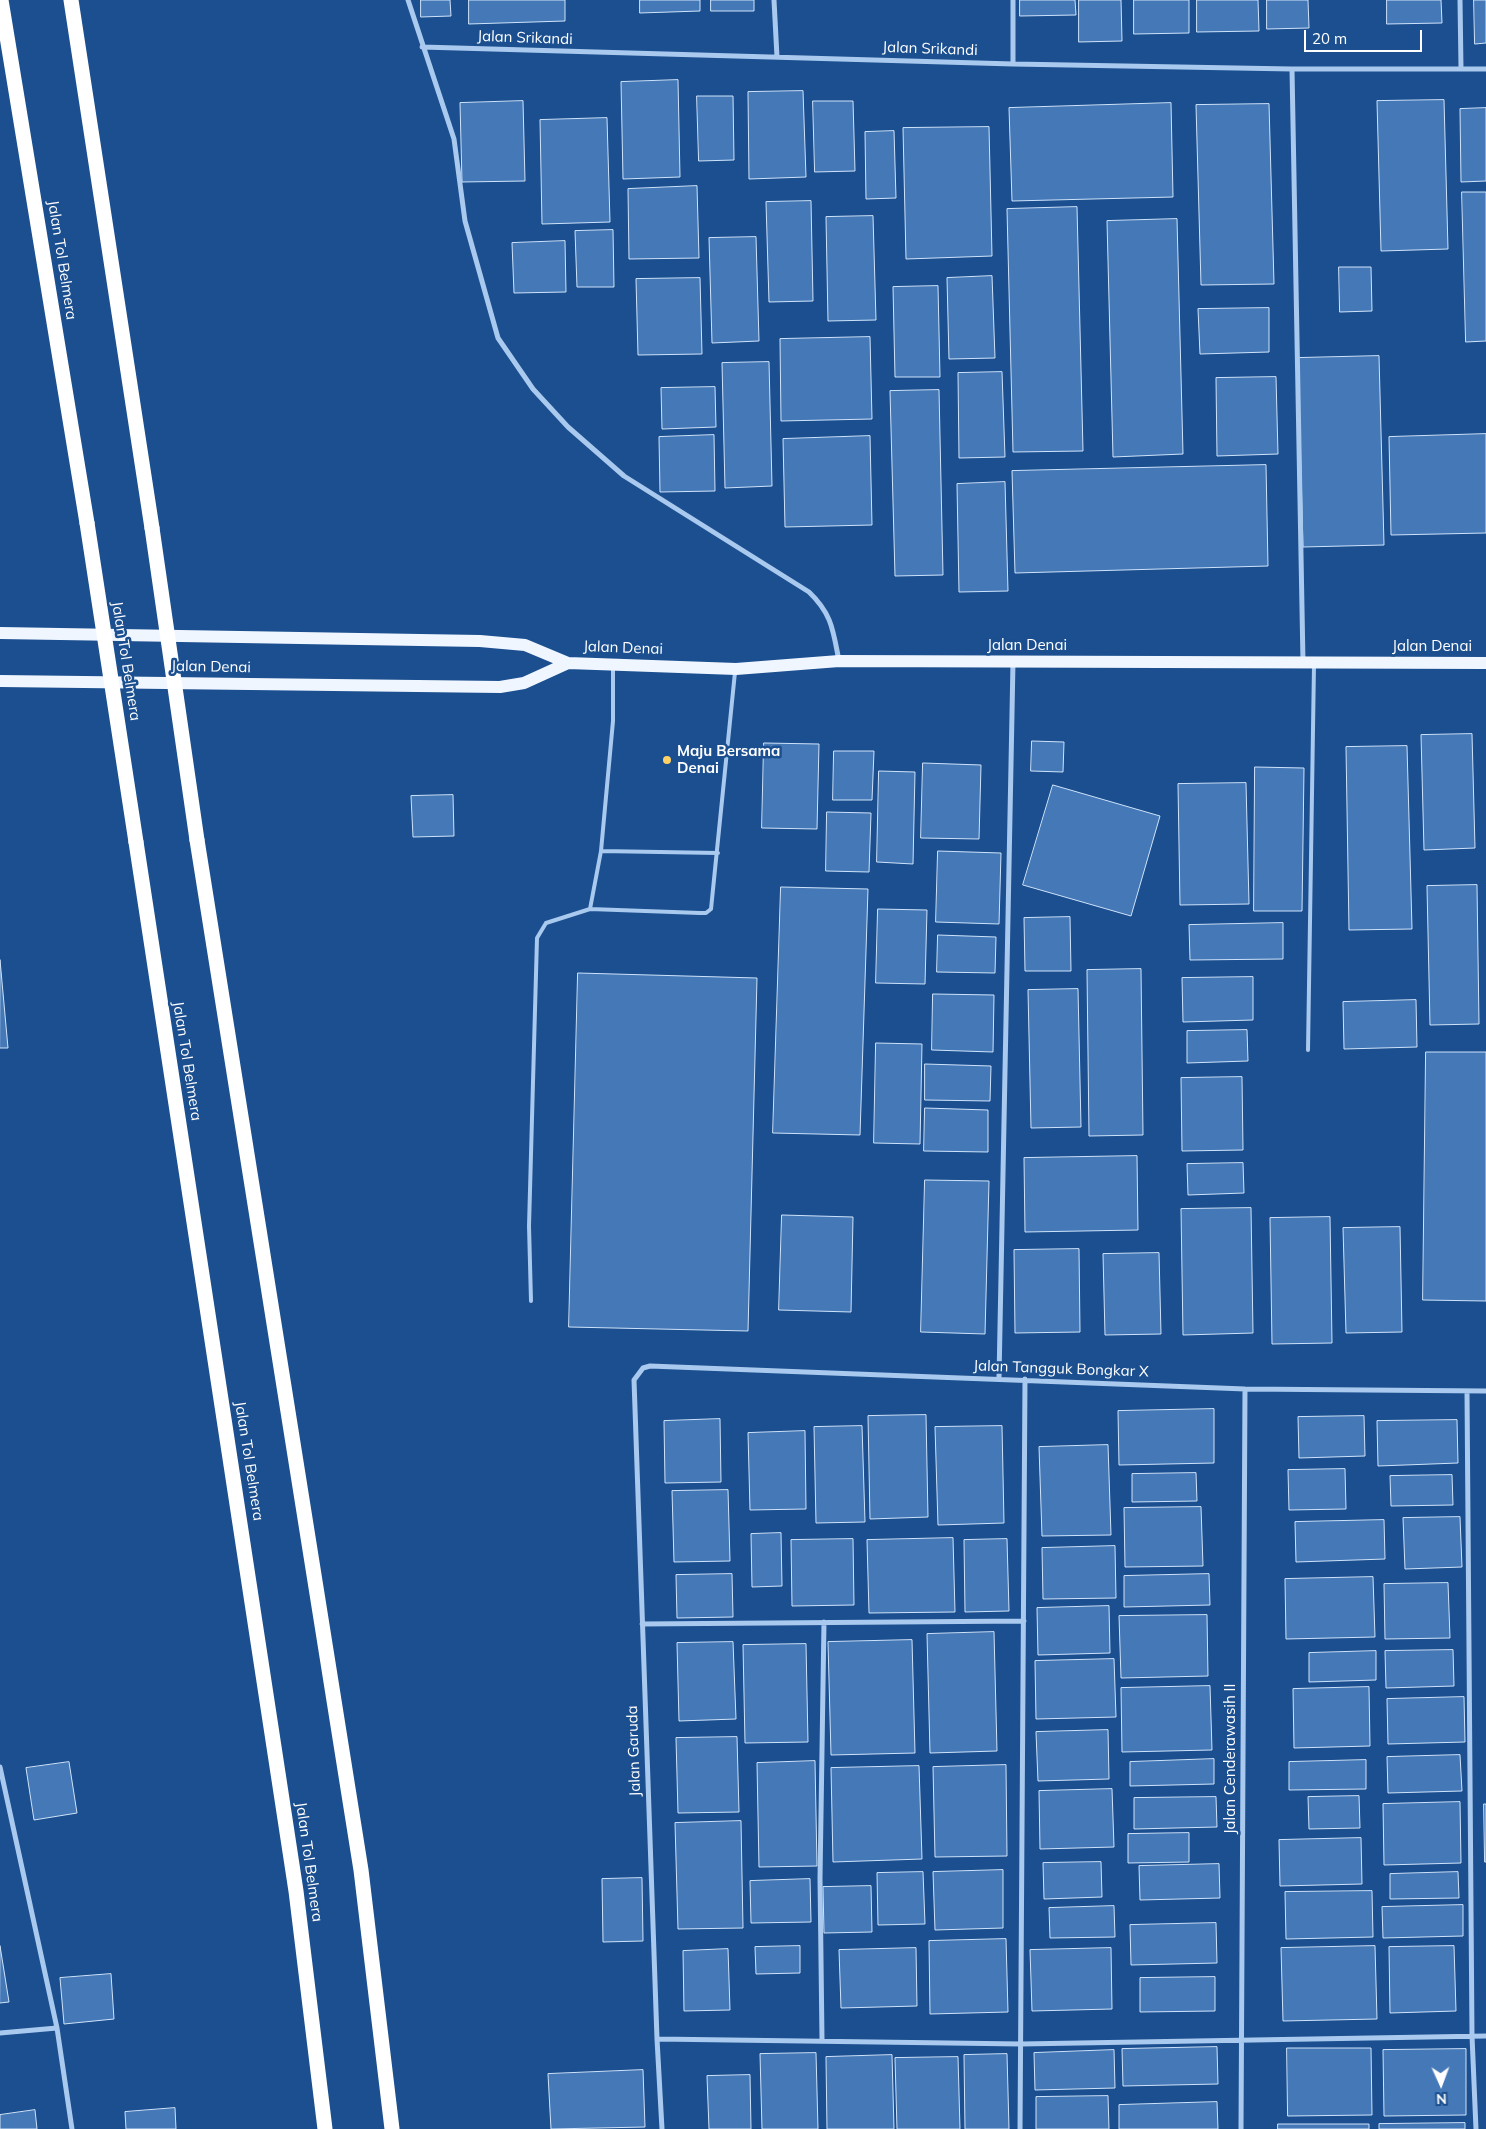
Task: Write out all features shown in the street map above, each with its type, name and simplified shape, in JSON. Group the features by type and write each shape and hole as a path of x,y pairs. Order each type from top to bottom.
{"highway":[{"name":"Jalan Tol Belmera","path":"1,0 87,523 296,1892 325,2129"},
{"path":"71,0 152,528 197,840 361,1870 392,2129"}],"main road":[{"name":"Jalan Denai","path":"0,633 480,641 525,645 568,663 736,669 839,661 1486,663"},
{"name":"Jalan Denai","path":"0,681 500,687 524,682 568,663"}],"street":[{"path":"408,0 422,47 440,91 454,139 465,221 498,338 534,389 568,427 624,476 809,592 823,605 831,623 839,661"},
{"path":"774,0 777,58"},
{"path":"1013,0 1013,64"},
{"path":"1460,0 1461,68"},
{"name":"Jalan Srikandi","path":"422,47 1013,64 1292,69 1486,69"},
{"path":"1292,69 1308,663"},
{"path":"999,1378 1013,662"},
{"name":"Jalan Tangguk Bongkar X","path":"638,1374 642,1368 650,1366 1245,1389 1486,1392"},
{"name":"Jalan Garuda","path":"638,1374 634,1380 657,2039 662,2129"},
{"path":"1020,2129 1025,1379"},
{"name":"Jalan Cenderawasih II","path":"1241,2129 1245,1389"},
{"path":"1467,1391 1472,2036 1476,2129"},
{"path":"642,1624 1024,1621"},
{"path":"822,2040 820,1878 824,1622"},
{"path":"0,1767 57,2028 72,2129"},
{"path":"0,2033 57,2028"},
{"path":"657,2039 1021,2044 1240,2042 1486,2036"}],"lane":[{"path":"1308,663 1308,1050"},
{"path":"590,909 602,851 613,721 613,664"},
{"path":"530,1301 529,1226 537,938 546,923 590,909 706,913 711,909 736,669"},
{"path":"602,851 718,854"}],"building":[{"path":"421,0 450,0 451,16 421,17"},
{"path":"469,0 565,0 565,21 469,24"},
{"path":"640,0 700,0 700,11 640,13"},
{"path":"711,0 754,0 754,11 711,11"},
{"path":"1020,0 1075,0 1076,15 1020,16"},
{"path":"1079,0 1121,0 1122,41 1079,42"},
{"path":"1134,0 1189,0 1189,33 1134,34"},
{"path":"1197,0 1258,0 1259,31 1197,32"},
{"path":"1267,0 1308,0 1309,28 1267,29"},
{"path":"1387,0 1441,0 1442,23 1387,24"},
{"path":"1474,0 1486,0 1486,43 1475,44"},
{"path":"678,80 680,177 623,179 621,82"},
{"path":"803,91 806,177 749,179 748,92"},
{"path":"697,96 733,96 734,160 699,161"},
{"path":"1444,100 1448,249 1381,251 1377,101"},
{"path":"523,101 525,181 462,182 460,103"},
{"path":"813,101 853,101 855,171 815,172"},
{"path":"1171,103 1173,197 1012,201 1009,108"},
{"path":"1269,104 1274,284 1201,285 1196,105"},
{"path":"1486,108 1486,181 1461,182 1460,109"},
{"path":"607,118 610,222 542,224 540,120"},
{"path":"989,127 992,256 906,259 903,128"},
{"path":"894,131 896,198 866,199 865,132"},
{"path":"697,186 699,258 629,259 628,189"},
{"path":"1462,192 1486,192 1486,341 1466,342"},
{"path":"811,201 813,301 769,302 766,202"},
{"path":"1077,207 1083,451 1013,452 1007,209"},
{"path":"873,216 876,320 828,321 826,217"},
{"path":"1177,219 1183,454 1113,457 1107,221"},
{"path":"613,230 614,287 577,287 575,231"},
{"path":"756,237 759,341 712,343 709,238"},
{"path":"565,241 566,292 514,293 512,243"},
{"path":"1339,267 1371,267 1372,311 1340,312"},
{"path":"992,276 995,358 949,359 947,278"},
{"path":"700,278 702,354 638,355 636,279"},
{"path":"938,286 940,377 895,377 893,287"},
{"path":"1269,308 1269,352 1200,354 1198,309"},
{"path":"870,337 872,419 781,421 780,339"},
{"path":"1379,356 1384,545 1303,547 1298,358"},
{"path":"769,362 772,486 725,488 722,363"},
{"path":"1002,372 1005,457 959,458 958,373"},
{"path":"1276,377 1278,454 1217,456 1216,378"},
{"path":"715,387 716,427 662,429 661,388"},
{"path":"939,390 943,575 895,576 890,391"},
{"path":"1486,434 1486,533 1391,535 1389,437"},
{"path":"714,435 715,491 660,492 659,437"},
{"path":"870,436 872,525 785,527 783,439"},
{"path":"1266,465 1268,566 1015,573 1012,471"},
{"path":"1005,482 1008,591 959,592 957,484"},
{"path":"1472,734 1475,848 1424,850 1421,735"},
{"path":"1032,741 1064,742 1063,772 1031,771"},
{"path":"764,743 819,744 817,829 762,828"},
{"path":"1407,746 1412,929 1349,930 1346,747"},
{"path":"834,751 874,751 872,800 833,800"},
{"path":"923,763 981,765 979,839 921,838"},
{"path":"1255,767 1304,768 1302,911 1254,911"},
{"path":"879,771 915,772 913,864 877,862"},
{"path":"1246,783 1249,904 1180,905 1178,784"},
{"path":"1053,785 1160,816 1131,916 1023,885"},
{"path":"453,795 454,836 413,837 411,796"},
{"path":"827,812 871,813 869,872 826,871"},
{"path":"938,851 1001,853 999,924 936,922"},
{"path":"1477,885 1479,1024 1430,1025 1427,886"},
{"path":"781,887 868,889 860,1135 773,1133"},
{"path":"878,909 927,910 925,984 876,983"},
{"path":"1070,917 1071,971 1025,971 1024,918"},
{"path":"1283,923 1283,959 1190,960 1189,925"},
{"path":"938,935 996,937 995,973 937,972"},
{"path":"0,960 8,1048 0,1048"},
{"path":"1141,969 1143,1135 1089,1136 1087,970"},
{"path":"578,973 757,978 748,1331 569,1327"},
{"path":"1253,977 1253,1020 1183,1022 1182,978"},
{"path":"1078,989 1081,1127 1031,1128 1028,990"},
{"path":"933,994 994,995 993,1052 932,1050"},
{"path":"1416,1000 1417,1047 1344,1049 1343,1002"},
{"path":"1247,1030 1248,1061 1187,1063 1187,1031"},
{"path":"876,1043 922,1044 920,1144 874,1143"},
{"path":"1426,1052 1486,1052 1486,1301 1423,1300"},
{"path":"925,1064 991,1066 990,1101 925,1100"},
{"path":"1242,1077 1243,1150 1182,1151 1181,1078"},
{"path":"925,1108 988,1110 988,1152 924,1151"},
{"path":"1137,1156 1138,1230 1025,1232 1024,1158"},
{"path":"1243,1163 1244,1193 1188,1195 1187,1164"},
{"path":"925,1180 989,1181 985,1334 921,1332"},
{"path":"1251,1208 1253,1333 1183,1335 1181,1209"},
{"path":"782,1215 853,1217 851,1312 779,1310"},
{"path":"1330,1217 1332,1343 1272,1344 1270,1218"},
{"path":"1400,1227 1402,1332 1346,1333 1343,1228"},
{"path":"1079,1249 1080,1332 1015,1333 1014,1250"},
{"path":"1159,1253 1161,1334 1105,1335 1103,1254"},
{"path":"1214,1409 1214,1463 1119,1465 1118,1411"},
{"path":"926,1415 928,1517 870,1519 868,1416"},
{"path":"1364,1416 1365,1456 1299,1458 1298,1417"},
{"path":"720,1419 721,1482 665,1483 664,1421"},
{"path":"1457,1420 1458,1463 1378,1466 1377,1421"},
{"path":"862,1426 865,1522 816,1523 814,1427"},
{"path":"1002,1426 1004,1523 938,1525 935,1427"},
{"path":"805,1431 806,1509 750,1510 748,1433"},
{"path":"1108,1445 1111,1535 1042,1536 1039,1447"},
{"path":"1345,1469 1346,1509 1289,1510 1288,1470"},
{"path":"1196,1473 1197,1501 1132,1502 1132,1474"},
{"path":"1452,1475 1453,1505 1391,1506 1390,1476"},
{"path":"728,1490 730,1561 674,1562 672,1491"},
{"path":"1201,1507 1203,1566 1125,1567 1124,1508"},
{"path":"1460,1517 1462,1567 1405,1569 1403,1518"},
{"path":"1384,1520 1385,1559 1296,1562 1295,1522"},
{"path":"781,1533 782,1586 752,1587 751,1534"},
{"path":"953,1538 955,1612 869,1613 867,1540"},
{"path":"853,1539 854,1605 792,1606 791,1540"},
{"path":"1007,1539 1009,1611 965,1612 964,1540"},
{"path":"1115,1546 1116,1598 1043,1599 1042,1548"},
{"path":"732,1574 733,1617 677,1618 676,1575"},
{"path":"1209,1574 1210,1605 1124,1607 1124,1576"},
{"path":"1373,1577 1375,1637 1286,1639 1285,1579"},
{"path":"1448,1583 1450,1638 1385,1639 1384,1584"},
{"path":"1109,1606 1110,1653 1038,1655 1037,1608"},
{"path":"1207,1615 1208,1676 1121,1678 1119,1616"},
{"path":"994,1632 997,1751 930,1753 927,1634"},
{"path":"912,1640 915,1753 831,1755 828,1642"},
{"path":"733,1642 736,1719 679,1721 677,1643"},
{"path":"806,1644 808,1742 745,1743 743,1645"},
{"path":"1453,1650 1454,1686 1386,1688 1385,1651"},
{"path":"1376,1651 1376,1680 1309,1682 1309,1653"},
{"path":"1114,1659 1116,1717 1036,1719 1035,1661"},
{"path":"1210,1686 1212,1750 1122,1752 1121,1688"},
{"path":"1369,1687 1370,1746 1294,1748 1293,1689"},
{"path":"1464,1697 1465,1742 1388,1744 1387,1699"},
{"path":"1108,1730 1109,1779 1038,1781 1036,1732"},
{"path":"737,1737 739,1812 678,1813 676,1738"},
{"path":"1460,1755 1462,1791 1388,1793 1387,1757"},
{"path":"1214,1759 1214,1784 1130,1786 1130,1762"},
{"path":"1366,1760 1366,1789 1289,1790 1289,1762"},
{"path":"815,1761 817,1866 759,1867 757,1763"},
{"path":"69,1762 77,1813 34,1820 26,1768"},
{"path":"1006,1765 1007,1856 935,1857 933,1767"},
{"path":"919,1766 922,1859 833,1862 831,1768"},
{"path":"1112,1789 1114,1847 1040,1849 1039,1791"},
{"path":"1359,1796 1360,1828 1309,1829 1308,1797"},
{"path":"1216,1797 1217,1827 1134,1829 1134,1798"},
{"path":"1460,1802 1461,1863 1384,1865 1383,1804"},
{"path":"1484,1804 1486,1804 1486,1862 1485,1862"},
{"path":"741,1821 743,1928 678,1929 675,1823"},
{"path":"1189,1833 1189,1862 1128,1863 1128,1834"},
{"path":"1361,1838 1362,1884 1280,1886 1279,1840"},
{"path":"1101,1862 1102,1897 1044,1899 1043,1863"},
{"path":"1219,1864 1220,1898 1140,1900 1139,1866"},
{"path":"1003,1870 1003,1928 935,1930 933,1872"},
{"path":"923,1872 925,1924 878,1925 877,1873"},
{"path":"1458,1872 1459,1898 1390,1899 1390,1874"},
{"path":"642,1878 643,1941 603,1942 602,1879"},
{"path":"810,1879 811,1922 751,1923 750,1881"},
{"path":"871,1886 872,1932 824,1933 823,1887"},
{"path":"1372,1891 1373,1937 1286,1939 1285,1892"},
{"path":"1463,1905 1463,1936 1383,1938 1382,1907"},
{"path":"1114,1906 1115,1937 1050,1938 1049,1908"},
{"path":"1216,1923 1217,1963 1131,1965 1130,1925"},
{"path":"1006,1939 1008,2012 930,2014 929,1941"},
{"path":"0,1946 9,2002 0,2003"},
{"path":"800,1946 800,1973 756,1974 755,1947"},
{"path":"1375,1946 1377,2019 1283,2021 1281,1948"},
{"path":"1454,1946 1456,2011 1390,2013 1389,1947"},
{"path":"916,1948 917,2006 841,2008 839,1950"},
{"path":"1111,1948 1112,2009 1032,2011 1030,1950"},
{"path":"728,1949 730,2010 684,2011 683,1951"},
{"path":"111,1974 114,2019 64,2024 60,1978"},
{"path":"1215,1977 1215,2011 1140,2012 1140,1978"},
{"path":"1217,2047 1218,2084 1123,2086 1122,2049"},
{"path":"1287,2048 1371,2048 1372,2115 1288,2116"},
{"path":"1466,2049 1466,2115 1384,2116 1383,2050"},
{"path":"1114,2050 1115,2088 1035,2090 1034,2053"},
{"path":"816,2053 818,2129 762,2129 760,2054"},
{"path":"1007,2054 1009,2129 965,2129 964,2055"},
{"path":"892,2055 894,2129 827,2129 826,2057"},
{"path":"958,2057 960,2129 897,2129 895,2058"},
{"path":"643,2070 645,2127 551,2129 548,2074"},
{"path":"750,2075 751,2129 709,2129 707,2076"},
{"path":"1108,2096 1109,2129 1036,2129 1036,2097"},
{"path":"1217,2102 1218,2129 1119,2129 1119,2105"},
{"path":"175,2108 176,2129 126,2129 125,2112"},
{"path":"35,2110 37,2129 0,2129 0,2115"},
{"path":"1465,2123 1465,2129 1379,2129 1379,2124"},
{"path":"1278,2124 1369,2124 1369,2129 1278,2129"}],"place":[{"name":"Maju Bersama Denai","path":"667,760"}]}
